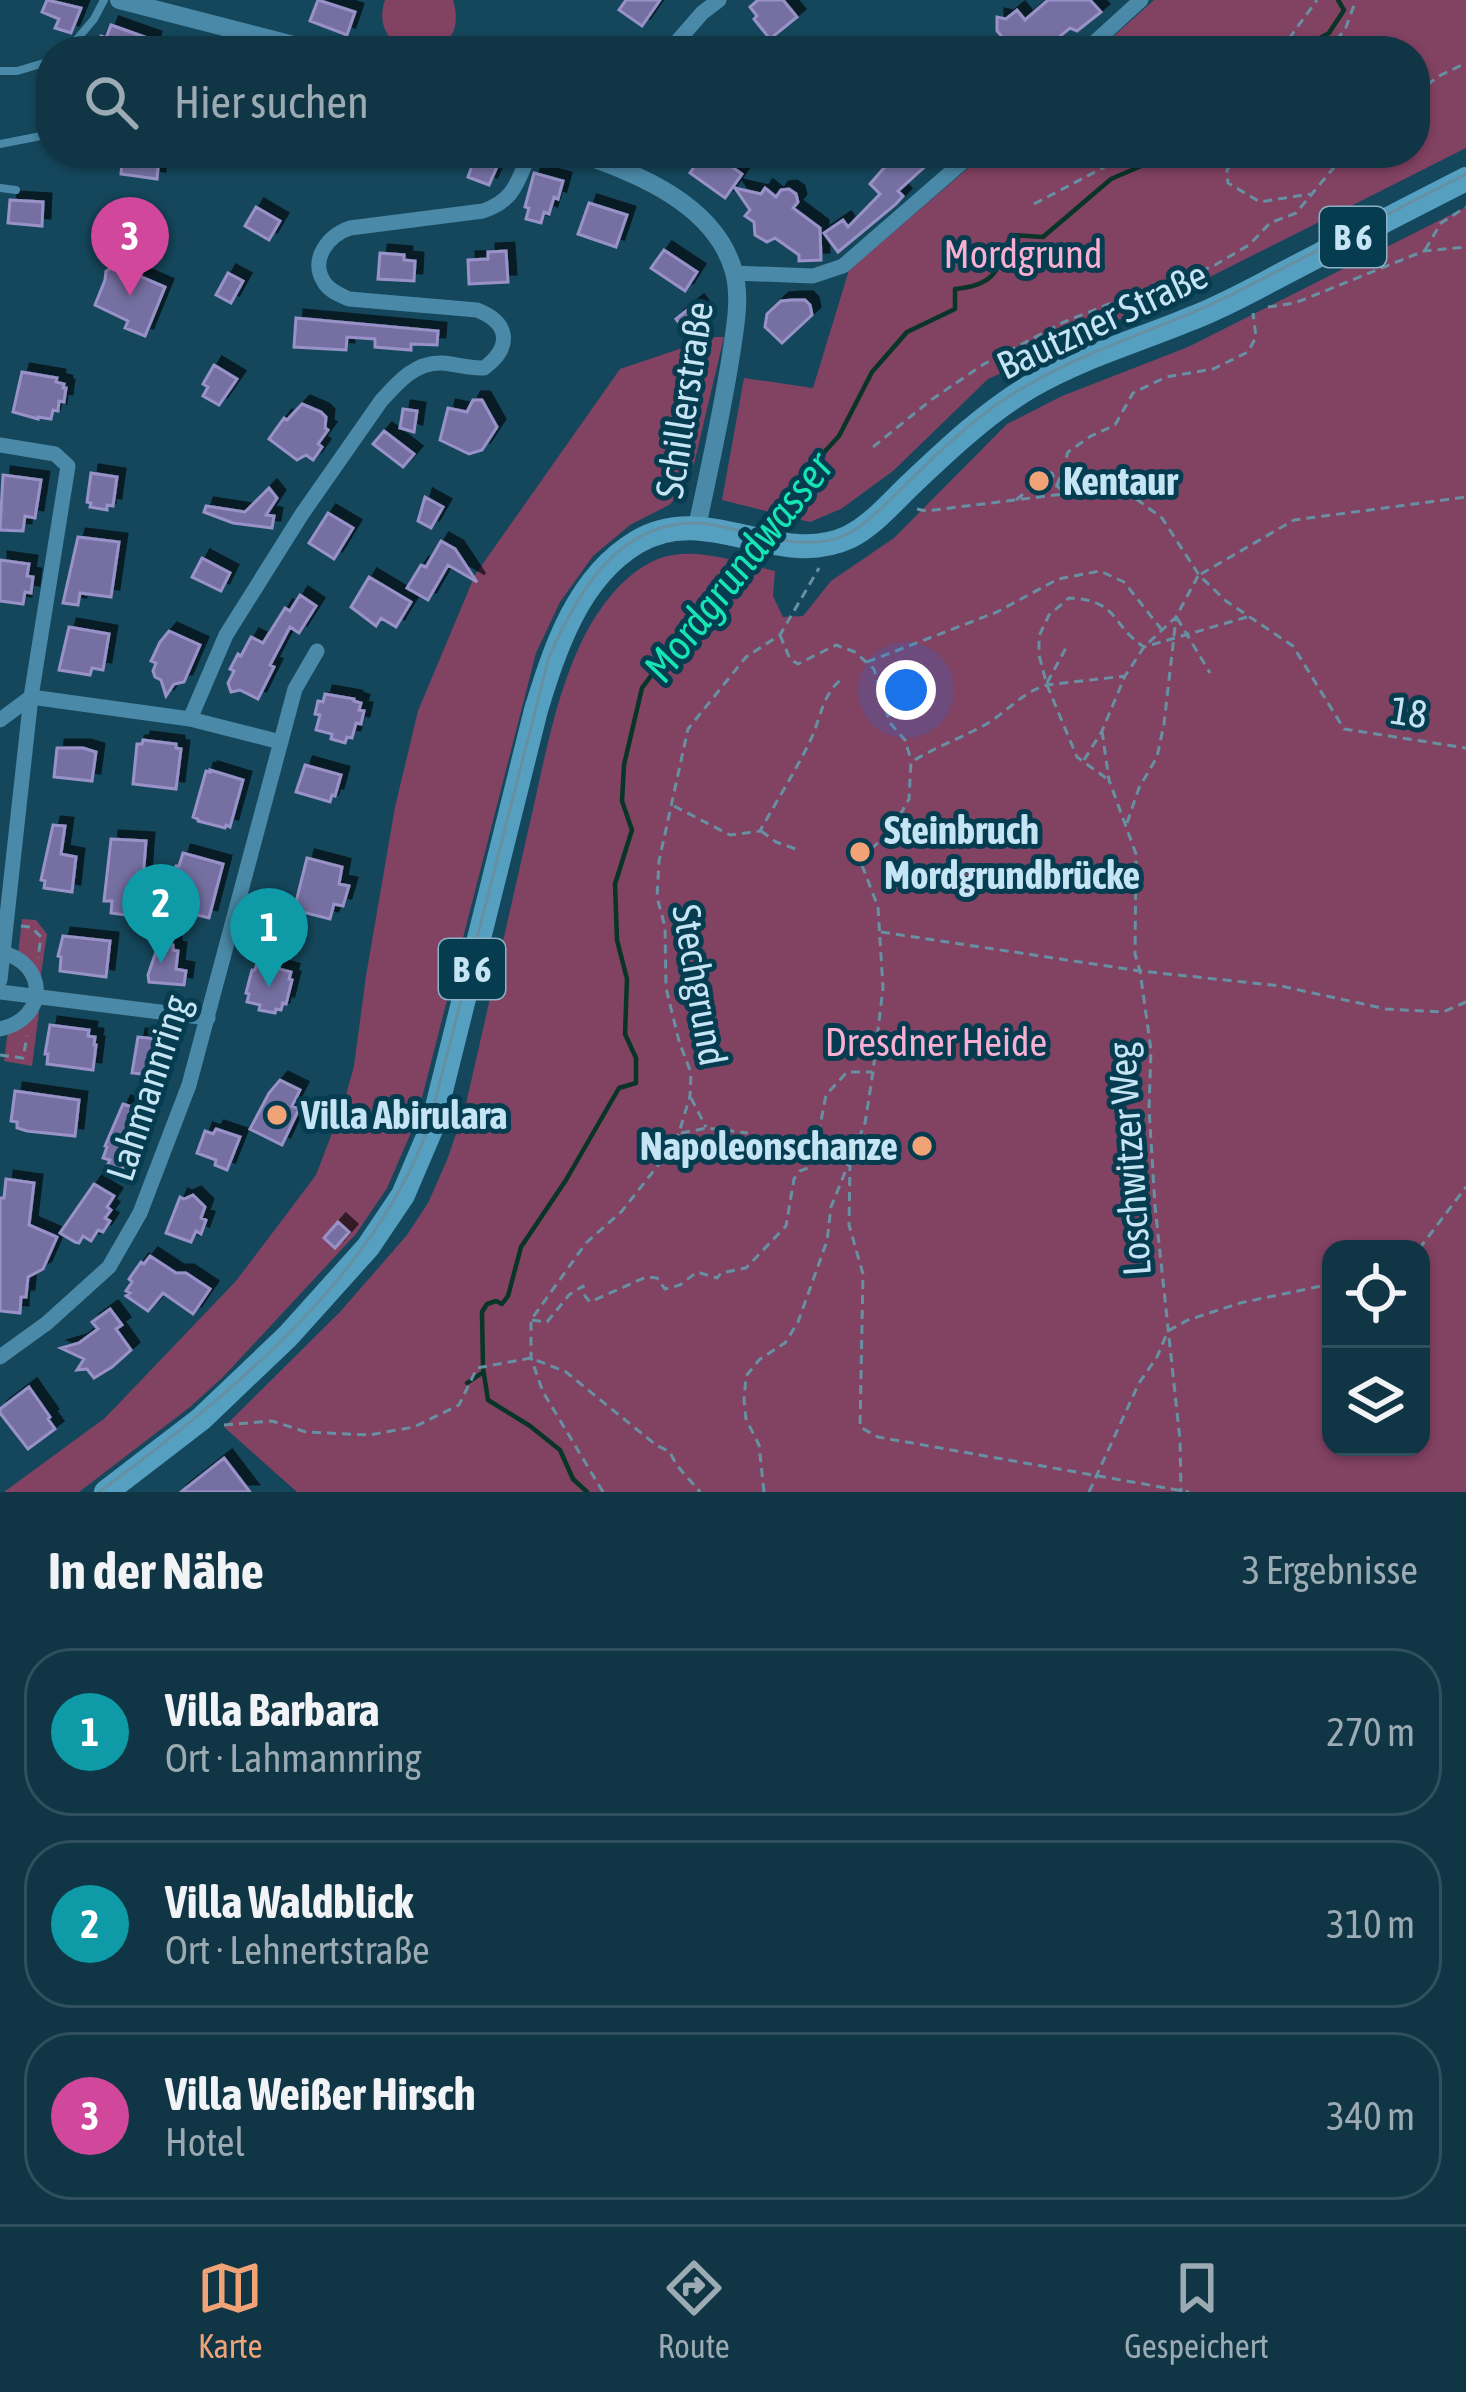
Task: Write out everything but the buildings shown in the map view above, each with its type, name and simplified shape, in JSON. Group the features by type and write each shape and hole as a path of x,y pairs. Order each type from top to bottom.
{"main road":[{"name":"Bautzner Straße","path":"706,528 790,547 833,543 864,528 971,428 1030,387 1101,352 1191,320 1466,178"},
{"name":"B 6","path":"106,1492 208,1412 288,1336 387,1220 420,1161 441,1093 552,657 574,611 619,555 660,532 706,528"}],"street":[{"path":"119,0 259,36"},
{"path":"682,36 718,0"},
{"path":"1100,36 1132,3"},
{"path":"190,719 226,635 381,401 419,366 442,363 484,368 504,341 495,319 477,310 349,299 337,293 324,283 320,271 326,244 350,228 483,212 501,205 523,168"},
{"name":"Schillerstraße","path":"629,168 694,212 719,242 734,273 736,318 706,528"},
{"path":"734,273 813,275 843,266 956,168"},
{"path":"0,445 55,454 68,466 32,698 0,980"},
{"name":"Lahmannring","path":"0,1357 81,1295 109,1267 128,1237 190,1085 295,688 316,651"},
{"path":"0,720 32,698 190,719 281,742"},
{"path":"0,1029 21,1022 36,995 25,963 2,952"},
{"path":"0,992 208,1018"}],"lane":[{"path":"80,36 104,0"},
{"path":"0,70 36,65"},
{"path":"0,143 36,137"},
{"path":"0,188 16,190"}],"path":[{"path":"1291,36 1317,0"},
{"path":"1340,36 1356,0"},
{"path":"1430,83 1466,63"},
{"path":"1034,204 1102,168"},
{"path":"1229,168 1228,183 1260,202 1312,194"},
{"path":"873,447 984,364 1064,322 1160,289 1249,245 1270,223 1296,213 1334,168"},
{"path":"1424,251 1441,223 1466,207"},
{"path":"1057,485 1068,452 1115,425 1133,393 1166,377 1213,369 1248,352 1256,337 1253,309 1295,303 1424,251 1466,247"},
{"path":"1033,486 1033,471 1052,473 1064,493"},
{"path":"1033,486 1057,485"},
{"path":"1014,501 1033,486"},
{"path":"892,502 926,511 1120,488 1162,518 1199,575 1249,616"},
{"path":"1199,575 1294,520 1466,497"},
{"name":"Stechgrund","path":"531,1320 586,1243 622,1211 679,1133 690,1096 691,1072 666,988 665,927 657,897 658,861 688,729 746,657 780,635 833,543"},
{"path":"867,662 997,612 1058,579 1100,571 1124,582 1162,630"},
{"name":"Loschwitzer Weg","path":"1181,1491 1180,1440 1155,1206 1150,1050 1135,953 1136,854 1108,780 1102,731 1125,676 1144,647 1176,616 1199,575"},
{"path":"1108,780 1077,757 1047,685 1039,636 1049,615 1069,598 1093,599 1144,647 1249,616"},
{"path":"1176,616 1210,673"},
{"name":"Loschwitzer Weg","path":"1126,824 1157,757 1176,616"},
{"name":"18","path":"1249,616 1293,646 1344,729 1466,748"},
{"path":"764,1492 759,1445 746,1419 746,1376 760,1359 785,1343 798,1322 827,1240 831,1208 865,1123 883,988 878,908 860,860 892,829 909,799 911,762 904,740 890,723 874,668 855,652 836,645 798,664 790,658 780,635"},
{"path":"1047,685 1067,646"},
{"path":"911,762 985,725 1034,688 1125,676"},
{"path":"760,830 812,736 823,703 843,678"},
{"path":"1084,760 1102,731"},
{"path":"672,805 730,835 760,830 796,849"},
{"path":"879,932 1140,971 1281,986 1386,1009 1443,1012 1466,1002"},
{"path":"603,1492 543,1392 531,1358 531,1320 547,1322 583,1286 590,1302 646,1277 657,1278 665,1289 697,1272 717,1278 746,1268 786,1226 794,1179 808,1168 826,1095 847,1072 873,1072"},
{"path":"690,1096 706,1128"},
{"path":"679,1133 706,1128 748,1133"},
{"path":"850,1160 848,1225 862,1274 860,1427 878,1437 1189,1492"},
{"path":"1426,1240 1466,1186"},
{"path":"1089,1492 1168,1331 1240,1304 1322,1286"},
{"path":"208,1412 226,1426 272,1420 306,1432 369,1435 414,1427 459,1405 477,1368 531,1358 566,1372 670,1452 677,1470 700,1492"},
{"path":"575,1379 586,1375"}],"green space":[{"path":"385,0 453,0 456,14 451,36 389,36 382,14"},
{"name":"Mordgrund","path":"1154,0 1466,0 1466,148 1430,166 1430,36 1114,36"},
{"name":"Mordgrund","path":"968,168 1426,168 1180,292 988,379 893,471 841,509 810,522 722,500 744,378 813,388 849,270"},
{"name":"Dresdner Heide","path":"1466,207 1466,1492 297,1492 224,1427 340,1312 407,1235 428,1203 465,1108 560,697 583,640 608,599 631,575 658,559 702,555 775,571 773,596 783,617 803,616 831,581 894,538 1007,424 1062,396 1188,347"},
{"path":"724,337 694,464 682,491 669,505 630,525 593,556 560,602 536,653 416,1121 387,1188 356,1234 190,1407 79,1492 4,1492 105,1418 236,1281 316,1175 354,1066 395,807 418,711 475,575 620,369"},
{"path":"22,919 36,920 47,934 40,981 18,955"},
{"path":"39,1012 32,1066 4,1061 8,1031"}],"waterway":[{"name":"Mordgrundwasser","path":"1324,36 1344,10 1338,0"},
{"name":"Mordgrundwasser","path":"759,529 839,436 872,372 907,332 955,309 955,289 987,280 1011,235 1043,237 1111,179 1136,168"},
{"name":"Mordgrundwasser","path":"587,1492 573,1479 560,1450 488,1400 482,1312 487,1304 502,1304 508,1296 521,1247 619,1088 636,1083 636,1058 625,1034 627,979 617,940 615,884 632,830 622,801 624,765 642,688 745,548"},
{"path":"467,1383 482,1373"}],"tram line":[{"path":"99,1492 196,1417 291,1331 335,1283 405,1181 429,1125 549,657 587,587 621,549 666,526 693,523 801,542 845,535 875,514 971,424 1023,388 1227,297 1466,174"}],"place":[{"name":"Villa Weißer Hirsch","path":"130,296"},
{"name":"Kentaur","path":"1039,481"},
{"name":"Steinbruch Mordgrundbrücke","path":"860,852"},
{"name":"Villa Waldblick","path":"161,963"},
{"name":"Villa Barbara","path":"269,987"},
{"name":"Villa Abirulara","path":"277,1115"},
{"name":"Napoleonschanze","path":"922,1146"}]}
